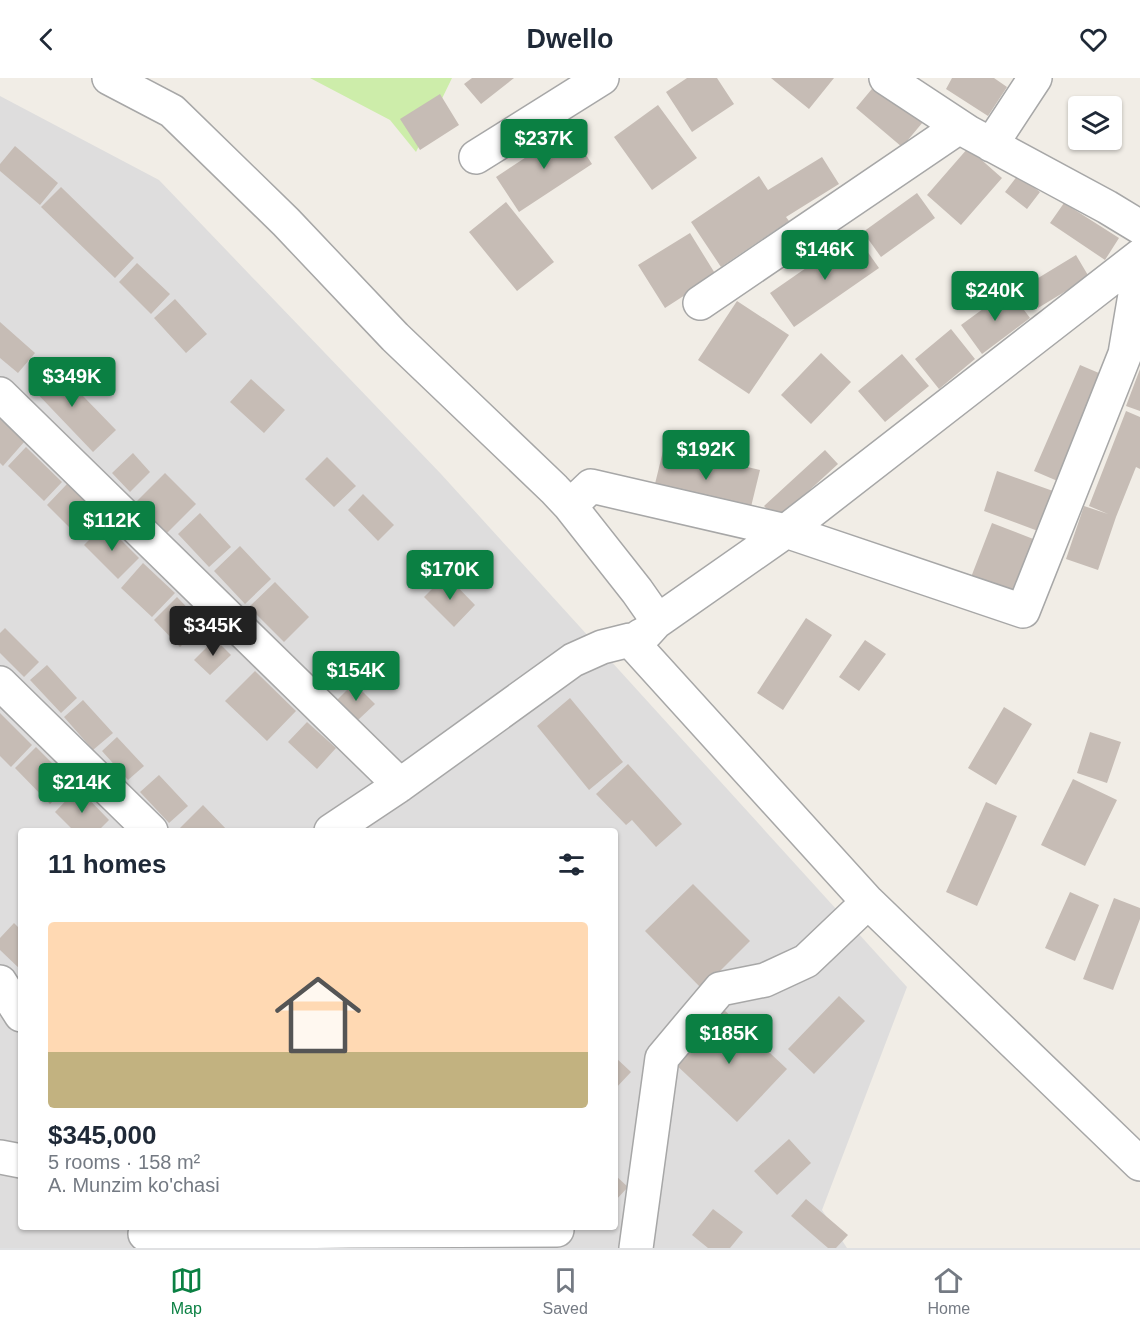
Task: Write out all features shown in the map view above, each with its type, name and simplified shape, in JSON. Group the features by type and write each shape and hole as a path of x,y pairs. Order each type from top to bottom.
{"street":[{"path":"109,78 172,111 286,222 395,337 554,489 570,506 651,611 643,631"},
{"path":"476,157 602,78"},
{"path":"886,78 959,127 1140,227"},
{"path":"991,145 1035,78"},
{"path":"700,303 959,127"},
{"path":"335,828 573,660 643,631 786,531 1140,256"},
{"path":"570,506 591,486 786,531 1023,611 1125,354 1140,266"},
{"path":"0,394 400,784"},
{"path":"643,631 868,902 1140,1164"},
{"path":"0,683 148,828"},
{"path":"636,1248 662,1058 720,990 765,980 806,961 868,902"},
{"path":"0,982 18,1010"},
{"path":"0,1157 18,1160"},
{"path":"145,1236 360,1231 559,1235"}],"shaded area":[{"path":"0,96 159,180 441,474 907,987 822,1210 847,1248 0,1248"}],"green space":[{"path":"310,78 452,78 416,152 390,120"}],"building":[{"path":"472,78 514,78 481,104 464,84"},
{"path":"687,78 717,78 734,104 692,132 666,92"},
{"path":"771,78 834,78 809,109"},
{"path":"952,78 994,78 1007,87 988,116 946,89"},
{"path":"876,84 923,122 902,147 856,108"},
{"path":"440,94 459,125 420,150 400,119"},
{"path":"658,105 697,158 652,190 614,137"},
{"path":"569,129 592,164 519,212 496,177"},
{"path":"15,146 58,183 40,205 0,171 0,164"},
{"path":"968,148 1002,178 961,225 927,195"},
{"path":"822,157 839,184 786,217 789,221 721,267 691,222 759,176 768,190"},
{"path":"1018,175 1040,192 1027,209 1005,192"},
{"path":"61,187 134,258 115,278 41,207"},
{"path":"917,193 935,218 881,257 863,232"},
{"path":"506,202 554,262 517,291 469,232"},
{"path":"1064,203 1119,238 1105,260 1050,223"},
{"path":"690,233 716,275 665,308 638,265"},
{"path":"855,234 879,268 794,327 770,293"},
{"path":"1076,255 1089,277 1038,308 1025,286"},
{"path":"137,263 170,294 151,314 119,282"},
{"path":"1009,290 1030,318 982,354 961,325"},
{"path":"175,299 207,334 186,353 154,318"},
{"path":"737,301 789,335 749,394 698,360"},
{"path":"0,322 35,353 18,373 0,358"},
{"path":"951,329 975,359 939,389 915,359"},
{"path":"821,353 851,382 811,424 781,395"},
{"path":"902,354 929,386 885,422 858,391"},
{"path":"51,363 116,430 93,452 29,385"},
{"path":"1080,365 1106,376 1060,482 1034,471"},
{"path":"1140,369 1140,411 1126,406"},
{"path":"251,379 285,410 264,433 230,402"},
{"path":"1126,411 1140,417 1140,469 1136,467 1098,570 1066,559 1084,506 1108,514 1089,506"},
{"path":"0,419 25,441 3,466 0,463"},
{"path":"26,447 62,482 44,501 8,466"},
{"path":"664,447 760,470 749,515 653,492"},
{"path":"825,450 838,464 777,520 764,506"},
{"path":"133,453 150,472 130,492 112,473"},
{"path":"327,457 356,486 334,507 305,479"},
{"path":"997,471 1053,491 1038,531 984,511"},
{"path":"165,473 196,504 165,535 134,504"},
{"path":"67,484 101,517 80,538 47,505"},
{"path":"363,494 394,525 378,541 348,510"},
{"path":"200,513 231,547 209,567 178,534"},
{"path":"992,523 1041,542 1017,604 968,585"},
{"path":"105,524 139,558 118,579 84,545"},
{"path":"240,546 271,579 245,604 214,571"},
{"path":"143,563 175,593 152,617 121,588"},
{"path":"446,575 475,605 454,627 424,597"},
{"path":"275,582 309,617 284,642 249,607"},
{"path":"177,597 203,624 180,647 154,620"},
{"path":"806,618 832,635 783,710 757,693"},
{"path":"5,628 39,662 24,677 0,653 0,633"},
{"path":"215,639 231,655 210,675 194,660"},
{"path":"865,640 886,654 859,691 839,677"},
{"path":"47,665 77,698 61,713 30,680"},
{"path":"255,671 296,711 267,741 225,701"},
{"path":"354,683 375,704 358,720 337,700"},
{"path":"570,698 623,762 589,790 537,726"},
{"path":"83,700 113,733 93,750 64,717"},
{"path":"1004,707 1032,724 996,785 968,768"},
{"path":"0,713 32,745 11,767 0,756"},
{"path":"307,722 336,748 317,769 288,742"},
{"path":"1090,732 1121,742 1107,783 1077,773"},
{"path":"117,737 144,766 128,780 102,751"},
{"path":"36,747 72,783 50,804 15,768"},
{"path":"628,764 682,824 656,847 632,820 626,825 596,794"},
{"path":"159,775 188,806 169,823 140,792"},
{"path":"1073,779 1117,800 1085,866 1041,845"},
{"path":"78,788 109,820 101,828 71,828 55,812"},
{"path":"986,802 1017,816 977,906 946,892"},
{"path":"203,805 225,828 180,828"},
{"path":"693,884 750,941 702,989 645,931"},
{"path":"1070,892 1099,905 1075,961 1045,948"},
{"path":"1114,898 1140,908 1140,919 1113,990 1083,979"},
{"path":"14,923 18,927 18,967 0,950 0,938"},
{"path":"839,996 865,1021 814,1074 788,1049"},
{"path":"722,1008 787,1069 737,1122 672,1061"},
{"path":"618,1060 631,1072 618,1086"},
{"path":"789,1139 811,1163 777,1195 754,1171"},
{"path":"618,1178 628,1187 618,1198"},
{"path":"806,1199 848,1235 836,1248 828,1248 791,1216"},
{"path":"713,1209 743,1232 730,1248 708,1248 692,1235"}]}
